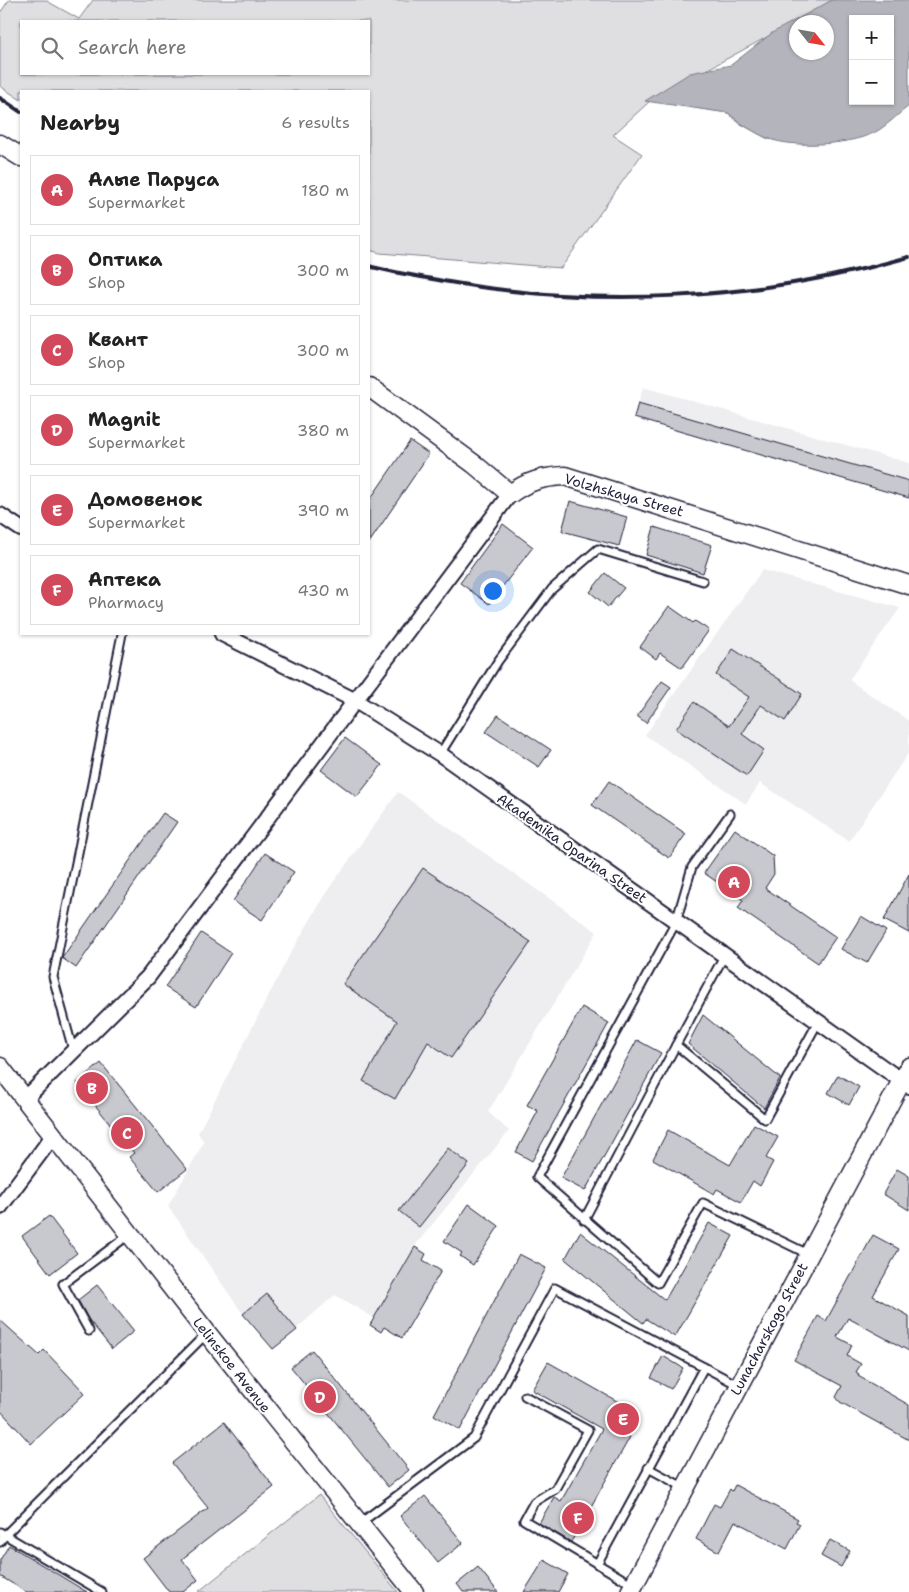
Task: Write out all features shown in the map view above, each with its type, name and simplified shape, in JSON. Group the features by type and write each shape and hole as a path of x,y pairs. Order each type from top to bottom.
{"street":[{"path":"0,144 20,157"},
{"path":"25,1099 148,977 510,494 474,464 370,388"},
{"name":"Volzhskaya Street","path":"510,494 525,483 537,479 565,476 909,585"},
{"path":"0,515 20,528"},
{"name":"Akademika Oparina Street","path":"224,635 354,700 440,754 818,1022 907,1078"},
{"name":"Lelinskoe Avenue","path":"0,1067 206,1333 414,1592"},
{"name":"Lunacharskogo Street","path":"631,1589 808,1254 907,1078"},
{"path":"0,1206 53,1136"}],"lane":[{"path":"440,754 498,661 552,588 598,550 703,581"},
{"path":"73,1050 53,977 122,635"},
{"path":"730,814 692,867 676,922 537,1177 658,1283 703,1203 808,1254"},
{"path":"584,1220 724,956"},
{"path":"676,1046 765,1119 818,1022"},
{"path":"89,1331 64,1284 130,1234"},
{"path":"359,1525 474,1438 555,1288 739,1386"},
{"path":"0,1542 2,1533 206,1333"},
{"path":"597,1564 704,1367"},
{"path":"525,1396 588,1430 555,1489 534,1502 524,1520 597,1564 631,1589"},
{"path":"648,1468 685,1488"},
{"path":"2,1533 102,1592"}],"shaded area":[{"path":"9,0 45,0 79,19 93,0 835,0 807,15 789,15 789,25 708,69 846,141 802,144 768,139 739,123 728,113 650,101 613,135 642,154 561,268 380,253 370,250 370,90 20,90 20,99 0,86 0,13"},
{"path":"832,0 909,0 909,106 879,130 869,135 824,144 792,144 767,138 747,127 728,113 645,101 690,73 731,65 772,33 789,24 789,60 834,60 834,15 805,15"},
{"path":"643,387 909,463 909,498 634,418"},
{"path":"762,570 900,608 849,680 909,721 909,752 849,841 760,783 746,804 645,735"},
{"path":"398,792 597,932 488,1112 509,1131 417,1243 374,1318 335,1295 273,1349 243,1314 168,1206 204,1142 198,1133 290,954 330,887"},
{"path":"319,1495 398,1592 198,1592"}],"building":[{"path":"638,403 909,481 909,498 634,418"},
{"path":"410,441 429,454 370,542 370,500"},
{"path":"570,501 627,517 619,546 562,531"},
{"path":"503,524 533,547 489,604 460,583"},
{"path":"654,527 712,545 703,573 646,555"},
{"path":"605,573 624,588 608,607 590,592"},
{"path":"669,606 693,623 695,621 709,630 682,668 660,653 656,659 640,647"},
{"path":"733,649 802,694 785,721 761,705 742,734 764,750 747,776 676,729 694,702 729,726 749,697 716,675"},
{"path":"662,681 671,687 646,723 637,716"},
{"path":"498,715 551,750 539,767 486,732"},
{"path":"345,738 382,765 357,797 321,770"},
{"path":"609,781 686,834 669,858 592,805"},
{"path":"163,813 177,822 76,968 62,958"},
{"path":"735,829 773,856 774,874 765,888 836,937 818,963 738,908 743,900 704,873"},
{"path":"265,853 294,872 262,920 233,901"},
{"path":"423,868 531,942 451,1058 428,1042 395,1099 363,1081 397,1021 343,984"},
{"path":"909,874 909,933 884,920"},
{"path":"861,916 886,931 867,963 841,949"},
{"path":"201,933 231,953 196,1007 165,987"},
{"path":"582,1007 609,1023 532,1161 516,1152 538,1111 527,1105"},
{"path":"703,1015 780,1078 764,1108 688,1044"},
{"path":"637,1040 661,1053 585,1191 561,1178"},
{"path":"101,1063 187,1169 158,1192 129,1157 134,1153 77,1083"},
{"path":"838,1075 859,1087 849,1105 828,1093"},
{"path":"754,1124 778,1137 766,1158 773,1162 760,1186 753,1181 741,1202 717,1189 714,1194 653,1159 668,1130 730,1165"},
{"path":"448,1148 469,1164 419,1227 399,1211"},
{"path":"897,1169 909,1176 909,1210 883,1194"},
{"path":"469,1204 499,1226 473,1265 460,1256 462,1253 444,1241"},
{"path":"49,1216 77,1253 50,1274 22,1236"},
{"path":"709,1223 733,1236 675,1337 646,1319 643,1323 565,1259 580,1232 665,1300"},
{"path":"873,1235 899,1249 873,1296 909,1316 909,1351 848,1318 837,1337 852,1345 847,1356 861,1364 856,1372 859,1374 858,1376 909,1405 909,1440 840,1402 836,1397 842,1386 794,1360 818,1316 826,1321"},
{"path":"415,1247 426,1254 423,1260 441,1271 402,1338 384,1327 381,1332 370,1325"},
{"path":"519,1254 546,1268 460,1430 434,1415"},
{"path":"97,1285 134,1331 112,1349 89,1320 78,1300"},
{"path":"267,1294 297,1330 273,1349 243,1314"},
{"path":"0,1320 39,1355 44,1350 85,1393 31,1444 0,1410"},
{"path":"312,1350 409,1470 388,1487 291,1367"},
{"path":"663,1356 683,1368 671,1389 651,1378"},
{"path":"548,1362 638,1413 625,1435 630,1437 571,1542 539,1523 554,1497 561,1501 602,1429 532,1390"},
{"path":"224,1422 274,1487 182,1559 198,1580 183,1592 169,1592 143,1558 208,1508 172,1463"},
{"path":"735,1485 798,1519 796,1522 800,1524 787,1549 735,1521 719,1552 696,1539 714,1504 720,1507 730,1489 732,1491"},
{"path":"425,1496 463,1543 438,1563 400,1516"},
{"path":"830,1540 850,1551 841,1567 821,1556"},
{"path":"9,1545 87,1592 26,1592 0,1576 0,1560"},
{"path":"544,1560 568,1574 558,1592 524,1592"},
{"path":"478,1567 498,1592 463,1592 457,1584"}],"railway":[{"path":"0,98 20,111"},
{"path":"370,266 397,273 501,290 560,295 678,296 794,283 852,272 909,257"}],"place":[{"name":"Алые Паруса","path":"734,882"},
{"name":"Оптика","path":"92,1088"},
{"name":"Квант","path":"127,1133"},
{"name":"Magnit","path":"320,1397"},
{"name":"Домовенок","path":"623,1419"},
{"name":"Аптека","path":"578,1518"}]}
